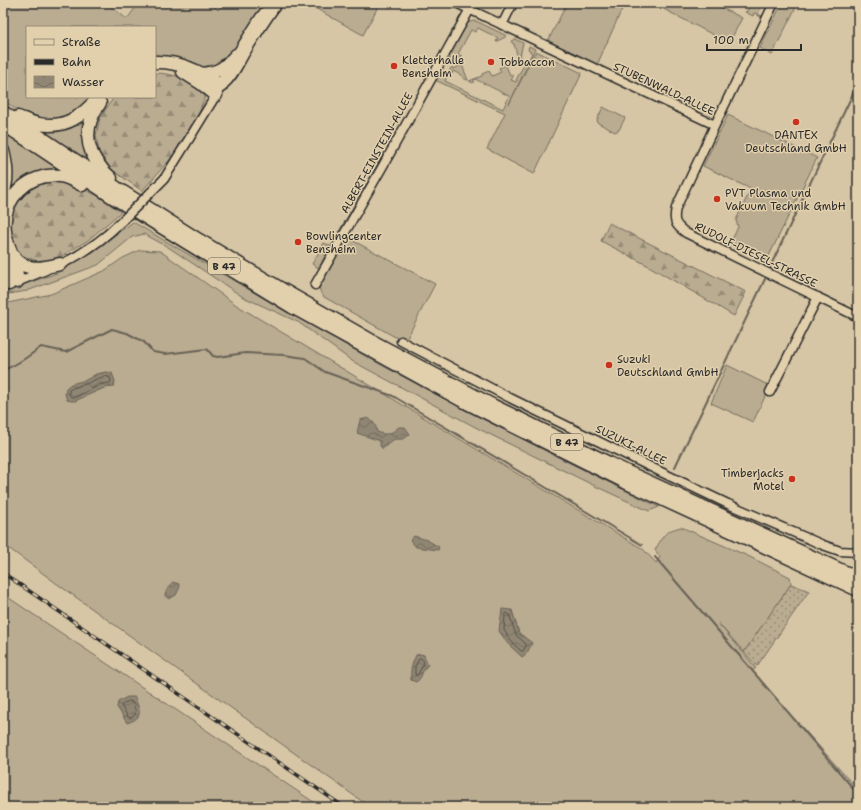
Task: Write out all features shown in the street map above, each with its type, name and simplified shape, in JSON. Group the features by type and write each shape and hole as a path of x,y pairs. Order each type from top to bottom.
{"highway":[{"path":"202,74 212,73 219,70 226,66 236,55"},
{"path":"156,62 173,63 202,74 218,91"},
{"path":"156,67 172,68 184,72 202,84 218,91"},
{"path":"3,111 38,124 52,125 68,122 82,114 98,98"},
{"path":"10,284 16,269 6,254 7,241 4,221 11,201 26,183 36,178 45,176 58,176 70,178 98,193 115,193 110,177 102,170 93,156 88,140 89,125 94,112 104,98"},
{"name":"B 47","path":"3,111 182,241 292,307 460,400 626,482 858,590"},
{"name":"B 47","path":"3,124 115,193 200,240 283,290 374,342 494,406 623,470 858,578"},
{"path":"3,150 7,176 3,195"},
{"path":"6,254 30,268 42,268 60,264"}],"street":[{"path":"218,91 222,80 236,55 260,17 271,3"},
{"path":"10,284 78,256 99,242 112,232 164,179 218,91 226,82 278,3"},
{"name":"STUBENWALD-ALLEE","path":"456,3 714,125 774,3"},
{"path":"502,25 513,3"},
{"name":"ALBERT-EINSTEIN-ALLEE","path":"315,285 470,9"},
{"name":"RUDOLF-DIESEL-STRASSE","path":"714,125 676,208 674,216 680,228 686,233 858,317"},
{"name":"RUDOLF-DIESEL-STRASSE","path":"770,392 818,297"},
{"name":"SUZUKI-ALLEE","path":"401,341 510,398 728,504 823,545 840,551 858,552"}],"green space":[{"path":"3,3 106,3 127,19 139,3 211,3 218,10 224,3 268,3 237,47 227,58 210,69 156,60 156,26 26,26 26,98 93,98 77,113 51,121 24,115 3,100"},
{"path":"306,3 380,3 363,35"},
{"path":"567,3 608,3 622,9 597,65 548,41"},
{"path":"652,3 712,3 742,18 729,43"},
{"path":"751,3 763,3 758,14 754,13 753,16 745,12"},
{"path":"782,3 798,3 772,55 760,48"},
{"path":"476,21 507,36 496,42 498,38 478,28 475,32 471,30 458,54 462,56 449,61 447,58 466,24"},
{"path":"515,39 523,43 520,57 518,58 514,44 511,41"},
{"path":"529,46 535,49 509,104 536,51 582,73 534,174 487,149 505,113 435,80 438,73 447,77 445,81 503,109 509,96 475,79 473,83 469,81 482,76 482,74 489,71 492,76 501,72 499,68 508,64 506,66 510,75 512,74 513,77 511,80 516,82 527,59 529,59 532,53 528,50"},
{"path":"462,65 468,80 453,71 452,74 450,71 452,67 453,69"},
{"path":"160,73 183,77 202,90 205,97 200,111 173,156 142,191 111,169 99,152 96,135 100,118 113,98 156,98 156,74"},
{"path":"603,107 625,118 619,130 615,132 598,123 597,120"},
{"path":"88,114 82,131 84,148 89,162 40,129 70,128"},
{"path":"728,115 817,158 766,262 730,244 738,227 736,220 751,189 703,166"},
{"path":"3,132 58,169 58,171 3,207 10,180 8,151 3,141"},
{"path":"383,156 338,236 337,235"},
{"path":"43,180 66,180 98,196 121,212 87,241 58,258 40,262 21,255 12,244 8,225 11,209 25,191"},
{"path":"133,222 385,367 521,438 659,507 649,511 479,429 352,361 298,322 243,297 168,247 144,234 132,237 98,265 27,291 3,295 3,290 11,289 57,273 93,251"},
{"path":"609,223 746,292 734,316 647,265 601,241"},
{"path":"346,237 435,284 406,340 400,337 397,338 324,297 321,293 320,285"},
{"path":"324,243 330,246 319,268 312,264"},
{"path":"140,250 160,251 238,306 643,549 656,563 660,557 655,550 665,534 671,530 681,527 750,557 790,577 791,584 744,652 718,623 756,668 752,671 858,790 858,807 370,807 3,544 3,304 51,294 104,271 123,258"},
{"path":"727,365 770,386 753,422 711,403"},
{"path":"791,584 809,591 757,666 744,652"},
{"path":"3,594 321,807 3,807"}],"water":[{"path":"106,372 112,373 115,381 114,387 104,388 75,401 67,400 65,394 66,388 71,384 86,380 96,374"},
{"path":"368,418 376,427 377,432 389,434 399,427 405,427 410,434 403,439 395,439 383,449 380,446 380,441 357,433 360,420"},
{"path":"414,536 427,540 439,547 438,550 416,547 410,540"},
{"path":"173,582 179,584 180,587 176,595 169,599 165,596 165,594 170,584"},
{"path":"502,609 512,610 519,633 532,643 527,653 522,657 508,644 499,631"},
{"path":"416,655 424,655 428,665 416,682 411,680 412,664"},
{"path":"127,697 135,697 139,713 133,721 127,723 117,707 118,702"}],"waterway":[{"path":"770,267 858,83"},
{"path":"675,467 766,277"},
{"path":"3,370 18,363 41,347 66,352 112,329 127,333 144,342 153,352 165,354 207,349 213,356 218,357 245,353 284,355 305,358 325,372 393,396 642,545"},
{"path":"655,557 858,794"}],"railway":[{"path":"3,573 344,807"}],"place":[{"name":"Tobbaccon","path":"491,62"},
{"name":"Kletterhalle Bensheim","path":"394,66"},
{"name":"DANTEX Deutschland GmbH","path":"796,122"},
{"name":"PVT Plasma und Vakuum Technik GmbH","path":"717,199"},
{"name":"Bowlingcenter Bensheim","path":"298,242"},
{"name":"Suzuki Deutschland GmbH","path":"609,365"},
{"name":"Timberjacks Motel","path":"792,479"}]}
